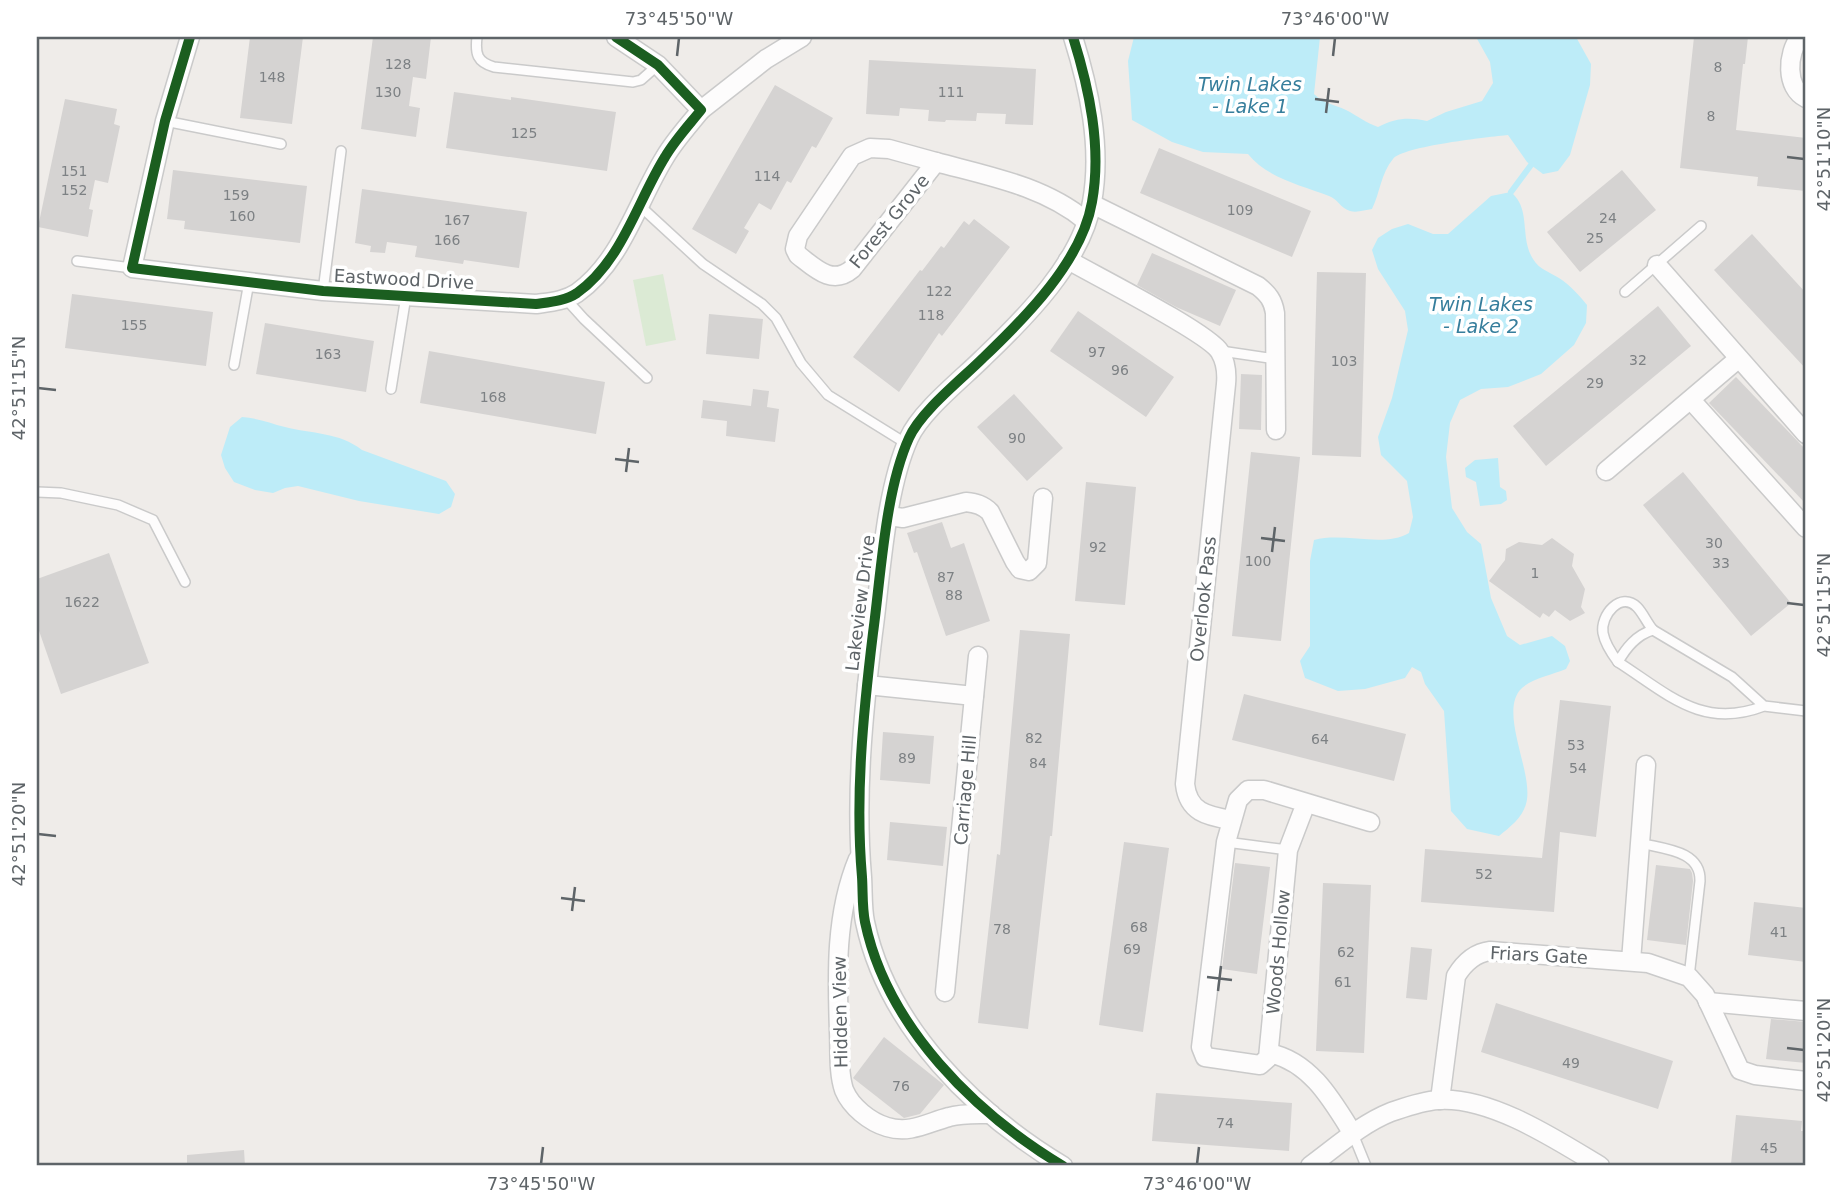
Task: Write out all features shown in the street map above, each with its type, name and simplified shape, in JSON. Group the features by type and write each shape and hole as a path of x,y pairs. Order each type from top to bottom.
{"street":[{"path":"132,268 165,121 190,37"},
{"path":"616,37 658,65 701,110"},
{"name":"Eastwood Drive","path":"132,268 323,291 536,304 557,302 576,293 603,268 640,206 665,156 701,110 766,60 802,37"},
{"name":"Lakeview Drive","path":"1063,1166 991,1114 957,1082 925,1045 899,1005 880,968 865,921 859,799 867,685 889,516 897,471 907,444 921,419 1013,329 1068,260 1092,204 1095,170 1087,82 1073,37"},
{"path":"1800,37 1792,52 1790,75 1796,92 1806,98"},
{"name":"Forest Grove","path":"936,162 847,274 833,277 824,274 798,255 795,249 798,236 852,156 870,148 936,162 1033,190 1062,203 1086,221"},
{"path":"1092,204 1268,293 1273,302 1276,430"},
{"path":"1068,260 1168,316 1220,351"},
{"path":"1657,265 1806,434"},
{"name":"Overlook Pass","path":"1220,351 1227,373 1185,785 1188,799 1196,810 1209,816 1231,820"},
{"path":"1606,471 1738,359"},
{"path":"1690,400 1806,528"},
{"path":"889,516 903,518 966,502 984,506 990,512 1017,566 1029,571 1035,567 1038,559 1043,498"},
{"name":"Carriage Hill","path":"945,992 978,656"},
{"path":"867,685 974,696"},
{"path":"1631,961 1646,765"},
{"path":"1353,1134 1323,1090 1303,1068 1290,1059 1269,1053 1266,1061 1260,1065 1207,1058 1202,1053 1226,842 1238,800 1248,790 1264,790 1370,822"},
{"name":"Woods Hollow","path":"1269,1053 1288,850 1306,803"},
{"name":"Hidden View","path":"860,855 849,881 839,943 840,1073 850,1101 873,1121 900,1130 915,1129 951,1116 991,1114"},
{"name":"Friars Gate","path":"1440,1100 1453,987 1461,968 1481,952 1499,951 1648,963 1689,977"},
{"path":"1689,977 1701,989 1741,1070 1755,1075 1806,1081"},
{"path":"1708,1002 1806,1011"},
{"path":"1310,1166 1353,1134 1389,1113 1440,1100 1465,1102 1539,1129 1600,1166"}],"lane":[{"path":"477,37 476,55 480,61 494,68 633,82 641,80 658,65"},
{"path":"165,121 281,144"},
{"path":"323,291 341,151"},
{"path":"640,206 704,264 762,304 776,318 801,363 828,395 907,444"},
{"path":"1625,292 1701,226"},
{"path":"77,261 132,268"},
{"path":"234,365 248,282"},
{"path":"391,389 405,296"},
{"path":"565,298 584,320 647,378"},
{"path":"1220,351 1275,359"},
{"path":"37,492 118,505 153,520 185,582"},
{"path":"1764,706 1731,677 1653,631 1634,604 1628,602 1615,606 1606,614 1603,632 1618,663 1689,707 1703,712 1733,715 1764,706 1806,711"},
{"path":"1618,663 1634,641 1653,631"},
{"path":"1226,842 1288,850"},
{"path":"1640,843 1690,857 1698,868 1700,881 1689,977"},
{"path":"1353,1134 1366,1166"}],"green space":[{"path":"663,274 676,340 646,346 633,280"}],"water":[{"name":"Twin Lakes - Lake 1","path":"1134,37 1320,37 1314,94 1378,127 1402,119 1427,121 1482,101 1493,83 1490,62 1476,37 1576,37 1591,64 1590,85 1570,155 1558,171 1543,174 1527,162 1508,135 1429,146 1400,154 1393,159 1386,170 1372,209 1353,212 1332,197 1275,175 1248,154 1203,152 1172,142 1132,120 1128,61"},
{"name":"Twin Lakes - Lake 2","path":"1511,192 1521,207 1533,259 1541,268 1567,284 1587,305 1586,323 1574,345 1541,374 1508,387 1481,389 1460,400 1450,423 1446,457 1452,508 1467,532 1481,544 1491,598 1507,636 1520,645 1552,636 1565,646 1570,661 1566,669 1526,685 1515,698 1513,712 1526,776 1526,804 1519,818 1499,836 1467,829 1451,811 1444,711 1425,684 1421,672 1412,667 1405,678 1365,689 1338,691 1305,678 1300,661 1310,646 1310,561 1314,540 1376,540 1399,537 1409,533 1413,517 1407,481 1381,455 1378,437 1392,398 1408,330 1405,311 1378,269 1372,250 1378,238 1392,229 1408,224 1433,234 1448,234 1491,196"},
{"path":"242,417 335,437 362,450 446,481 455,494 451,507 439,514 359,501 298,486 273,493 234,482 221,455 230,427"},
{"path":"1498,458 1500,487 1506,491 1507,500 1501,504 1480,506 1476,482 1466,477 1465,468 1475,460"}],"building":[{"path":"250,37 303,37 292,124 240,118"},
{"path":"373,37 431,37 426,79 413,77 409,106 420,108 416,137 361,129"},
{"path":"1694,37 1748,37 1736,130 1806,138 1806,191 1757,186 1758,177 1680,168"},
{"path":"869,60 1036,69 1033,125 1005,124 1006,114 977,113 976,121 945,122 928,121 929,110 900,108 899,116 866,114"},
{"path":"775,85 833,118 816,148 812,146 791,183 787,181 771,210 759,203 744,228 749,231 736,254 692,229"},
{"path":"454,92 616,112 607,171 446,148"},
{"path":"65,99 117,109 114,124 120,126 108,183 95,180 89,209 93,210 88,237 38,227"},
{"path":"1159,148 1311,211 1292,257 1140,193"},
{"path":"173,170 307,186 300,243 184,229 185,221 167,219"},
{"path":"1622,170 1656,210 1580,272 1547,232"},
{"path":"362,189 527,212 519,268 464,260 463,264 415,257 417,246 387,242 385,253 370,252 371,246 355,243"},
{"path":"974,219 1010,247 942,336 939,333 899,392 853,357 941,246 944,248 964,221 969,225"},
{"path":"1752,234 1806,293 1806,369 1714,270"},
{"path":"1152,253 1236,290 1220,326 1176,307 1137,285"},
{"path":"1317,272 1366,273 1361,457 1312,455"},
{"path":"72,294 213,312 206,366 65,348"},
{"path":"1658,306 1691,346 1546,466 1513,426"},
{"path":"1078,311 1174,377 1146,417 1050,351"},
{"path":"709,314 763,319 759,359 706,354"},
{"path":"265,323 374,341 366,392 256,374"},
{"path":"429,351 605,382 596,434 420,403"},
{"path":"1241,374 1262,375 1261,430 1239,429"},
{"path":"1736,377 1806,450 1806,504 1709,403"},
{"path":"753,389 769,391 767,407 779,409 775,442 726,436 727,421 701,418 703,400 751,406"},
{"path":"1014,394 1063,448 1027,481 977,427"},
{"path":"1251,452 1300,457 1281,641 1232,636"},
{"path":"1683,472 1791,603 1751,636 1643,505"},
{"path":"1086,482 1136,487 1125,605 1075,601"},
{"path":"942,522 951,548 964,543 990,621 946,636 917,552 914,553 907,533"},
{"path":"1552,538 1574,554 1572,566 1585,589 1581,607 1585,613 1570,621 1555,610 1549,617 1543,613 1540,618 1489,581 1505,560 1506,549 1519,542 1542,545"},
{"path":"109,553 149,663 61,694 37,625 37,579"},
{"path":"1020,630 1070,634 1052,836 1028,1029 978,1023 997,854 1000,855"},
{"path":"1244,694 1406,734 1394,781 1232,740"},
{"path":"1560,700 1611,706 1596,837 1560,832 1554,912 1421,902 1425,849 1542,858"},
{"path":"883,732 934,736 930,784 880,780"},
{"path":"890,822 947,827 943,866 887,860"},
{"path":"1124,842 1169,848 1143,1032 1099,1025"},
{"path":"1235,863 1270,867 1257,974 1222,969"},
{"path":"1656,865 1690,869 1692,873 1686,945 1647,940"},
{"path":"1323,883 1371,885 1364,1053 1316,1051"},
{"path":"1754,902 1806,908 1806,962 1748,955"},
{"path":"1411,947 1432,949 1427,1000 1406,998"},
{"path":"1496,1003 1673,1061 1658,1109 1481,1052"},
{"path":"1771,1019 1806,1022 1806,1063 1766,1059"},
{"path":"884,1037 944,1085 920,1114 904,1118 853,1078"},
{"path":"1156,1093 1292,1103 1289,1151 1152,1141"},
{"path":"1736,1115 1802,1121 1801,1131 1806,1131 1806,1166 1731,1164"},
{"path":"244,1150 245,1166 187,1166 187,1155"}],"waterway":[{"path":"1511,192 1531,165"}],"cycle path":[{"path":"190,37 165,121 132,268 323,291 536,304 572,296 593,280 606,265 665,157 701,110 658,65 616,37"},
{"path":"1063,1166 1030,1145 967,1093 939,1064 893,997 876,960 865,922 859,816 863,725 885,534 894,483 909,438 932,406 1016,325 1050,287 1077,246 1086,224 1095,181 1095,139 1089,97 1073,37"}]}
